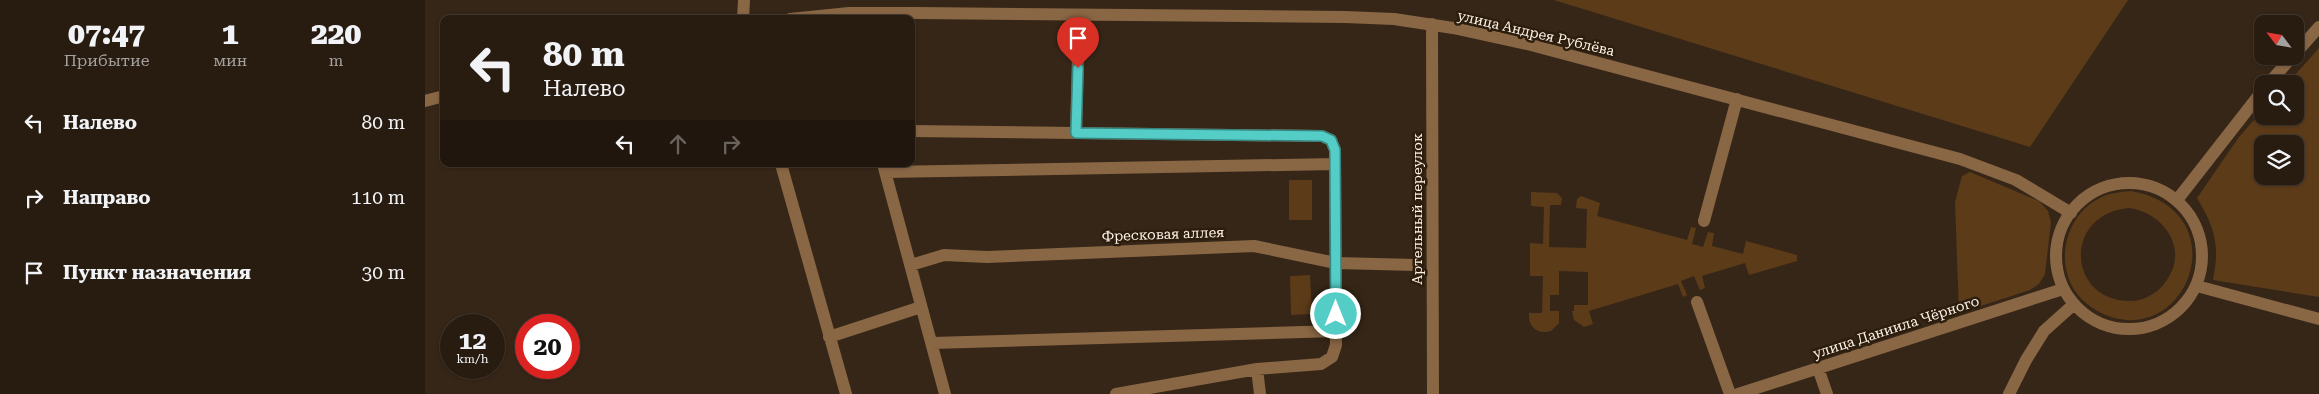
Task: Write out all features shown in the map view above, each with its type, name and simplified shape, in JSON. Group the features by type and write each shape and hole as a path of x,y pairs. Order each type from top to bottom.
{"street":[{"path":"743,15 744,0"},
{"name":"улица Андрея Рублёва","path":"829,15 849,13 1355,18 1394,19 1432,24 1531,45 1961,159 2016,180 2071,213"},
{"path":"1076,133 1079,15"},
{"name":"Артельный переулок","path":"1432,24 1433,394"},
{"path":"2304,44 2319,27"},
{"path":"2276,75 2285,65"},
{"path":"425,101 440,97"},
{"path":"1704,221 1737,99"},
{"path":"2177,200 2254,102"},
{"path":"915,131 1322,136 1331,140 1335,150 1336,263 1336,345 1332,357 1321,364 1257,369 1116,394"},
{"path":"945,394 884,168 1335,164"},
{"path":"782,167 846,394"},
{"path":"2126,182 2145,184 2163,190 2177,200 2193,218 2201,240 2203,263 2197,286 2183,306 2164,321 2141,328 2117,328 2094,320 2073,305 2063,289 2056,255 2058,237 2065,220 2071,213 2091,193 2107,186 2126,182"},
{"name":"Фресковая аллея","path":"911,265 944,255 987,256 1254,246 1336,263 1416,265"},
{"path":"2197,286 2319,319"},
{"name":"улица Даниила Чёрного","path":"1738,394 2063,289"},
{"path":"1697,302 1730,394"},
{"path":"2009,394 2026,360 2044,331 2073,305"},
{"path":"829,337 921,307"},
{"path":"931,343 1336,331"},
{"path":"1818,368 1827,394"},
{"path":"1257,369 1260,394"}],"shaded area":[{"path":"1554,0 2128,0 2030,147"},
{"path":"2319,48 2319,297 2213,280 2216,247 2212,228 2197,198 2239,137 2254,120 2254,125 2304,125 2304,75 2295,75"},
{"path":"1970,172 2039,201 2048,211 2051,222 2045,274 2039,284 2030,290 1959,313 1955,202 1962,176"},
{"path":"1289,180 1312,180 1312,220 1289,220"},
{"path":"2131,191 2164,203 2183,222 2192,246 2190,270 2180,293 2163,311 2139,320 2111,317 2101,313 2082,300 2069,279 2065,253 2071,228 2078,216 2087,207 2102,197","holes":["2129,208 2142,211 2153,217 2170,236 2174,247 2175,259 2172,271 2161,288 2143,299 2128,301 2108,297 2093,286 2084,272 2081,256 2084,240 2092,225 2108,214"]},
{"path":"1531,192 1557,193 1562,198 1561,205 1550,205 1549,247 1586,248 1587,209 1576,208 1577,199 1581,196 1600,203 1597,216 1687,240 1691,227 1696,228 1692,244 1703,247 1708,232 1714,233 1712,246 1743,254 1746,241 1797,255 1797,261 1749,275 1745,263 1702,276 1705,288 1700,290 1694,276 1681,281 1687,295 1683,297 1678,284 1589,311 1593,324 1584,327 1574,320 1572,311 1574,311 1574,305 1588,305 1588,272 1559,271 1559,295 1550,295 1550,311 1559,311 1559,323 1551,331 1538,331 1534,329 1530,322 1529,313 1542,313 1543,276 1530,276 1530,243 1543,244 1544,207 1531,206"},
{"path":"1310,275 1312,314 1291,315 1290,276"}],"route":[{"path":"1078,68 1076,133 1322,136 1331,140 1335,150 1336,314"}]}
